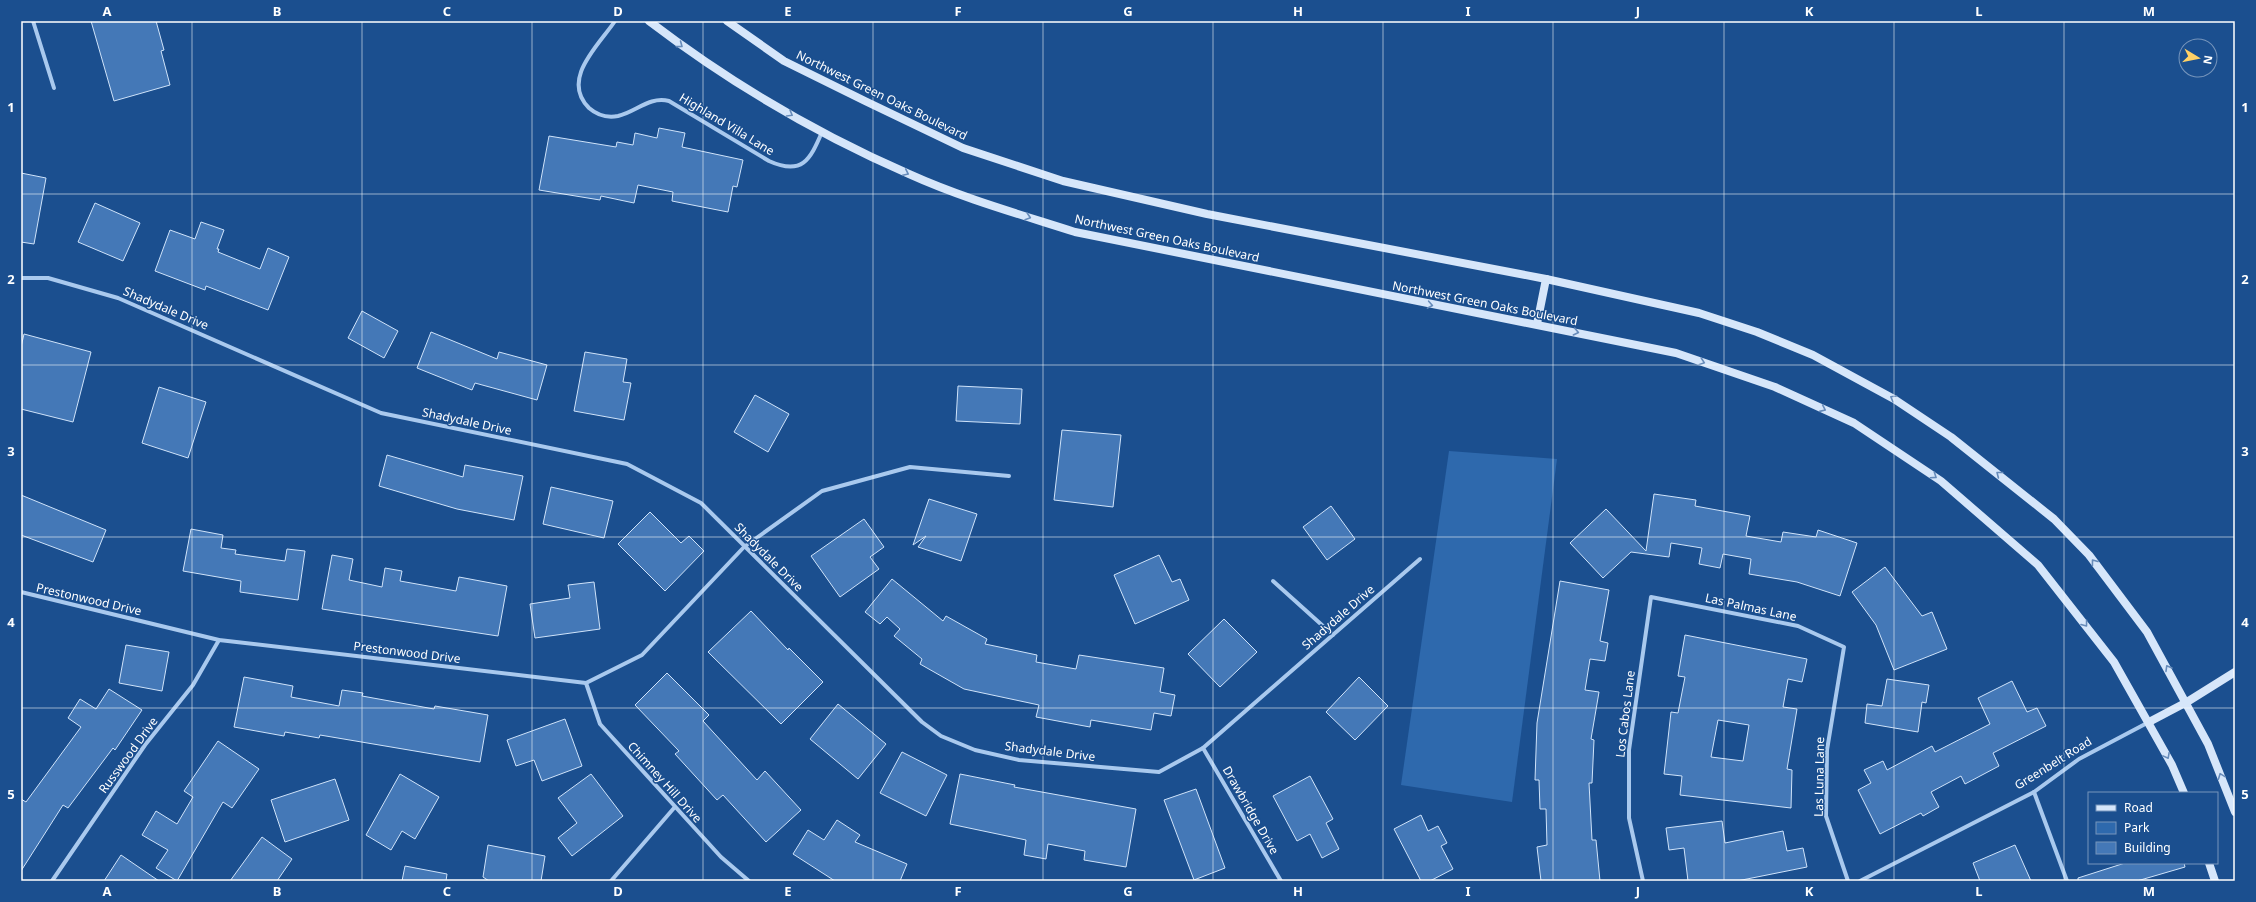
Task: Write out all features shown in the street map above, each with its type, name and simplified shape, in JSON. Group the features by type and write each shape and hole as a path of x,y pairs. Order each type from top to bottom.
{"main road":[{"name":"Northwest Green Oaks Boulevard","path":"649,21 699,58 756,95 822,132 910,175 1009,211 1075,232 1392,298 1538,324 1676,353 1775,387 1854,422 1941,481 2038,565 2114,662 2149,722 2172,765 2184,792"},
{"name":"Northwest Green Oaks Boulevard","path":"727,21 784,61 866,102 963,148 1063,181 1207,214 1546,279 1699,313 1757,332 1813,355 1894,399 1951,436 2054,519 2089,555 2147,632 2187,702 2208,744 2235,812"},
{"path":"1538,324 1546,279"},
{"name":"Greenbelt Road","path":"2149,722 2187,702 2235,672"},
{"path":"2209,864 2215,881"}],"street":[{"path":"33,21 54,88"},
{"name":"Highland Villa Lane","path":"616,21 581,68 578,81 581,96 594,112 601,115 616,116 652,100 663,99 675,103 778,165 795,167 810,158 822,132"},
{"name":"Shadydale Drive","path":"21,278 48,278 118,298 381,413 627,464 701,503 922,722 941,736 975,750 1019,760 1159,772 1203,748 1420,559"},
{"path":"586,682 642,655 744,547 822,490 910,468 1009,476"},
{"path":"1273,581 1333,635"},
{"name":"Prestonwood Drive","path":"21,592 219,640 586,682"},
{"name":"Las Palmas Lane","path":"1651,597 1798,626 1844,647"},
{"name":"Los Cabos Lane","path":"1643,881 1629,818 1629,750 1651,597"},
{"name":"Russwood Drive","path":"52,881 145,745 193,685 219,640"},
{"name":"Las Luna Lane","path":"1844,647 1827,750 1826,816 1848,881"},
{"name":"Chimney Hill Drive","path":"586,682 600,724 674,808 720,857 750,881"},
{"name":"Greenbelt Road","path":"1860,881 2034,792 2079,759 2149,722"},
{"name":"Drawbridge Drive","path":"1203,748 1281,881"},
{"path":"2034,792 2067,881"},
{"path":"611,881 674,808"}],"green space":[{"path":"1449,451 1557,459 1512,802 1401,785"}],"building":[{"path":"91,21 156,21 164,50 161,51 170,85 114,101"},
{"path":"659,128 685,133 682,147 743,160 737,187 733,186 728,212 672,201 673,192 638,185 634,203 601,196 600,200 539,190 549,136 616,147 617,142 633,145 635,133 657,138"},
{"path":"21,173 46,178 34,244 21,242"},
{"path":"95,203 140,223 123,261 78,242"},
{"path":"201,222 224,230 217,249 219,249 218,252 260,269 268,248 289,257 268,310 206,286 205,290 155,271 170,230 195,239"},
{"path":"362,311 398,331 384,358 348,338"},
{"path":"431,332 497,359 499,352 547,365 537,400 475,383 472,390 417,368"},
{"path":"24,334 91,352 73,422 21,409 21,347"},
{"path":"585,352 627,359 623,382 631,383 624,420 574,411"},
{"path":"958,386 1022,389 1020,424 956,421"},
{"path":"159,387 206,402 188,458 142,443"},
{"path":"755,395 789,414 768,452 734,432"},
{"path":"1062,430 1121,435 1113,507 1054,500"},
{"path":"387,455 463,477 465,465 523,476 514,520 457,509 379,486"},
{"path":"551,487 613,501 604,538 543,524"},
{"path":"1654,494 1696,500 1695,506 1750,516 1746,536 1781,542 1783,532 1816,537 1818,530 1857,543 1840,596 1797,582 1749,574 1751,559 1723,554 1720,568 1699,564 1702,548 1671,543 1669,557 1631,552 1603,578 1570,543 1606,509 1646,551"},
{"path":"21,495 106,530 93,562 21,535"},
{"path":"929,499 977,514 961,561 918,547 926,536 913,545"},
{"path":"1331,506 1355,539 1327,560 1303,527"},
{"path":"650,512 681,543 689,536 704,551 665,591 618,544"},
{"path":"864,519 884,547 870,557 879,569 840,597 811,556"},
{"path":"191,529 223,535 221,548 236,550 235,554 285,561 287,549 305,551 298,600 240,592 241,581 183,571"},
{"path":"332,555 353,559 349,580 382,587 385,568 402,571 400,581 456,591 459,577 507,586 498,636 322,609"},
{"path":"1159,555 1172,582 1180,579 1189,600 1135,624 1114,575"},
{"path":"1885,567 1922,616 1932,612 1947,649 1894,670 1876,625 1852,592"},
{"path":"892,579 943,621 946,616 987,639 985,644 1037,655 1036,662 1076,669 1079,655 1164,668 1160,692 1175,695 1171,716 1154,713 1151,730 1091,720 1090,727 1036,717 1039,705 964,689 920,664 922,659 894,636 900,629 887,617 880,624 865,612"},
{"path":"1560,581 1609,590 1600,641 1608,643 1605,661 1590,659 1585,690 1599,692 1591,739 1594,740 1592,783 1589,783 1592,840 1596,840 1600,881 1541,881 1537,847 1547,845 1546,809 1540,809 1539,780 1535,780 1537,723"},
{"path":"594,582 600,629 535,638 530,604 570,598 568,585"},
{"path":"751,611 788,650 789,648 823,682 781,724 708,652"},
{"path":"1224,619 1257,652 1220,687 1188,654"},
{"path":"1685,635 1807,659 1802,682 1788,679 1783,707 1797,709 1787,769 1792,770 1791,808 1680,795 1682,776 1664,774 1671,712 1678,713 1685,677 1678,676","holes":["1718,720 1749,725 1743,761 1711,757"]},
{"path":"126,645 169,652 162,691 119,683"},
{"path":"667,673 709,715 703,721 757,780 765,771 801,810 766,842 723,795 717,800 675,754 679,751 635,705"},
{"path":"244,677 293,686 291,697 339,706 342,690 363,693 362,696 434,709 435,706 488,715 480,762 320,735 319,738 285,732 284,736 234,727"},
{"path":"1359,677 1388,706 1355,740 1326,712"},
{"path":"1887,679 1929,685 1926,703 1922,702 1918,732 1865,723 1867,704 1882,706"},
{"path":"2012,681 2027,712 2037,708 2046,726 1993,753 1999,766 1965,784 1961,776 1931,792 1939,807 1923,816 1921,813 1880,834 1858,790 1871,783 1864,770 1883,761 1887,770 1932,746 1935,752 1990,724 1978,698"},
{"path":"109,689 142,710 115,750 113,748 68,808 63,805 21,871 21,799 26,802 81,727 68,718 80,699 96,709"},
{"path":"838,704 886,744 858,779 810,739"},
{"path":"565,719 582,766 542,781 534,760 516,766 507,740"},
{"path":"218,741 259,769 232,808 223,802 177,881 156,868 168,850 142,835 156,811 177,824 193,797 184,791"},
{"path":"902,752 947,775 926,816 880,793"},
{"path":"400,774 439,797 415,839 402,831 391,850 366,835"},
{"path":"591,774 623,816 572,856 558,838 577,823 558,798"},
{"path":"960,774 1015,785 1014,787 1136,809 1126,867 1084,860 1085,851 1048,844 1046,859 1024,855 1026,840 950,824"},
{"path":"1310,776 1333,819 1326,823 1339,849 1322,858 1310,834 1297,841 1273,796"},
{"path":"335,779 349,820 285,842 271,800"},
{"path":"1196,789 1225,868 1194,880 1164,800"},
{"path":"1421,815 1428,831 1438,826 1447,843 1441,846 1453,869 1430,881 1421,881 1394,829"},
{"path":"837,820 860,835 855,842 907,864 900,881 835,881 793,854 808,830 824,840"},
{"path":"1722,821 1725,843 1783,831 1787,851 1803,848 1807,867 1737,881 1688,881 1684,848 1669,850 1666,828"},
{"path":"262,837 292,859 277,881 230,881"},
{"path":"488,845 545,856 541,881 489,881 483,877"},
{"path":"2015,845 2031,881 1980,881 1973,863"},
{"path":"121,855 159,881 104,881"},
{"path":"2122,864 2184,864 2185,867 2137,881 2078,881 2078,878"},
{"path":"405,866 447,874 446,881 402,881"}]}
